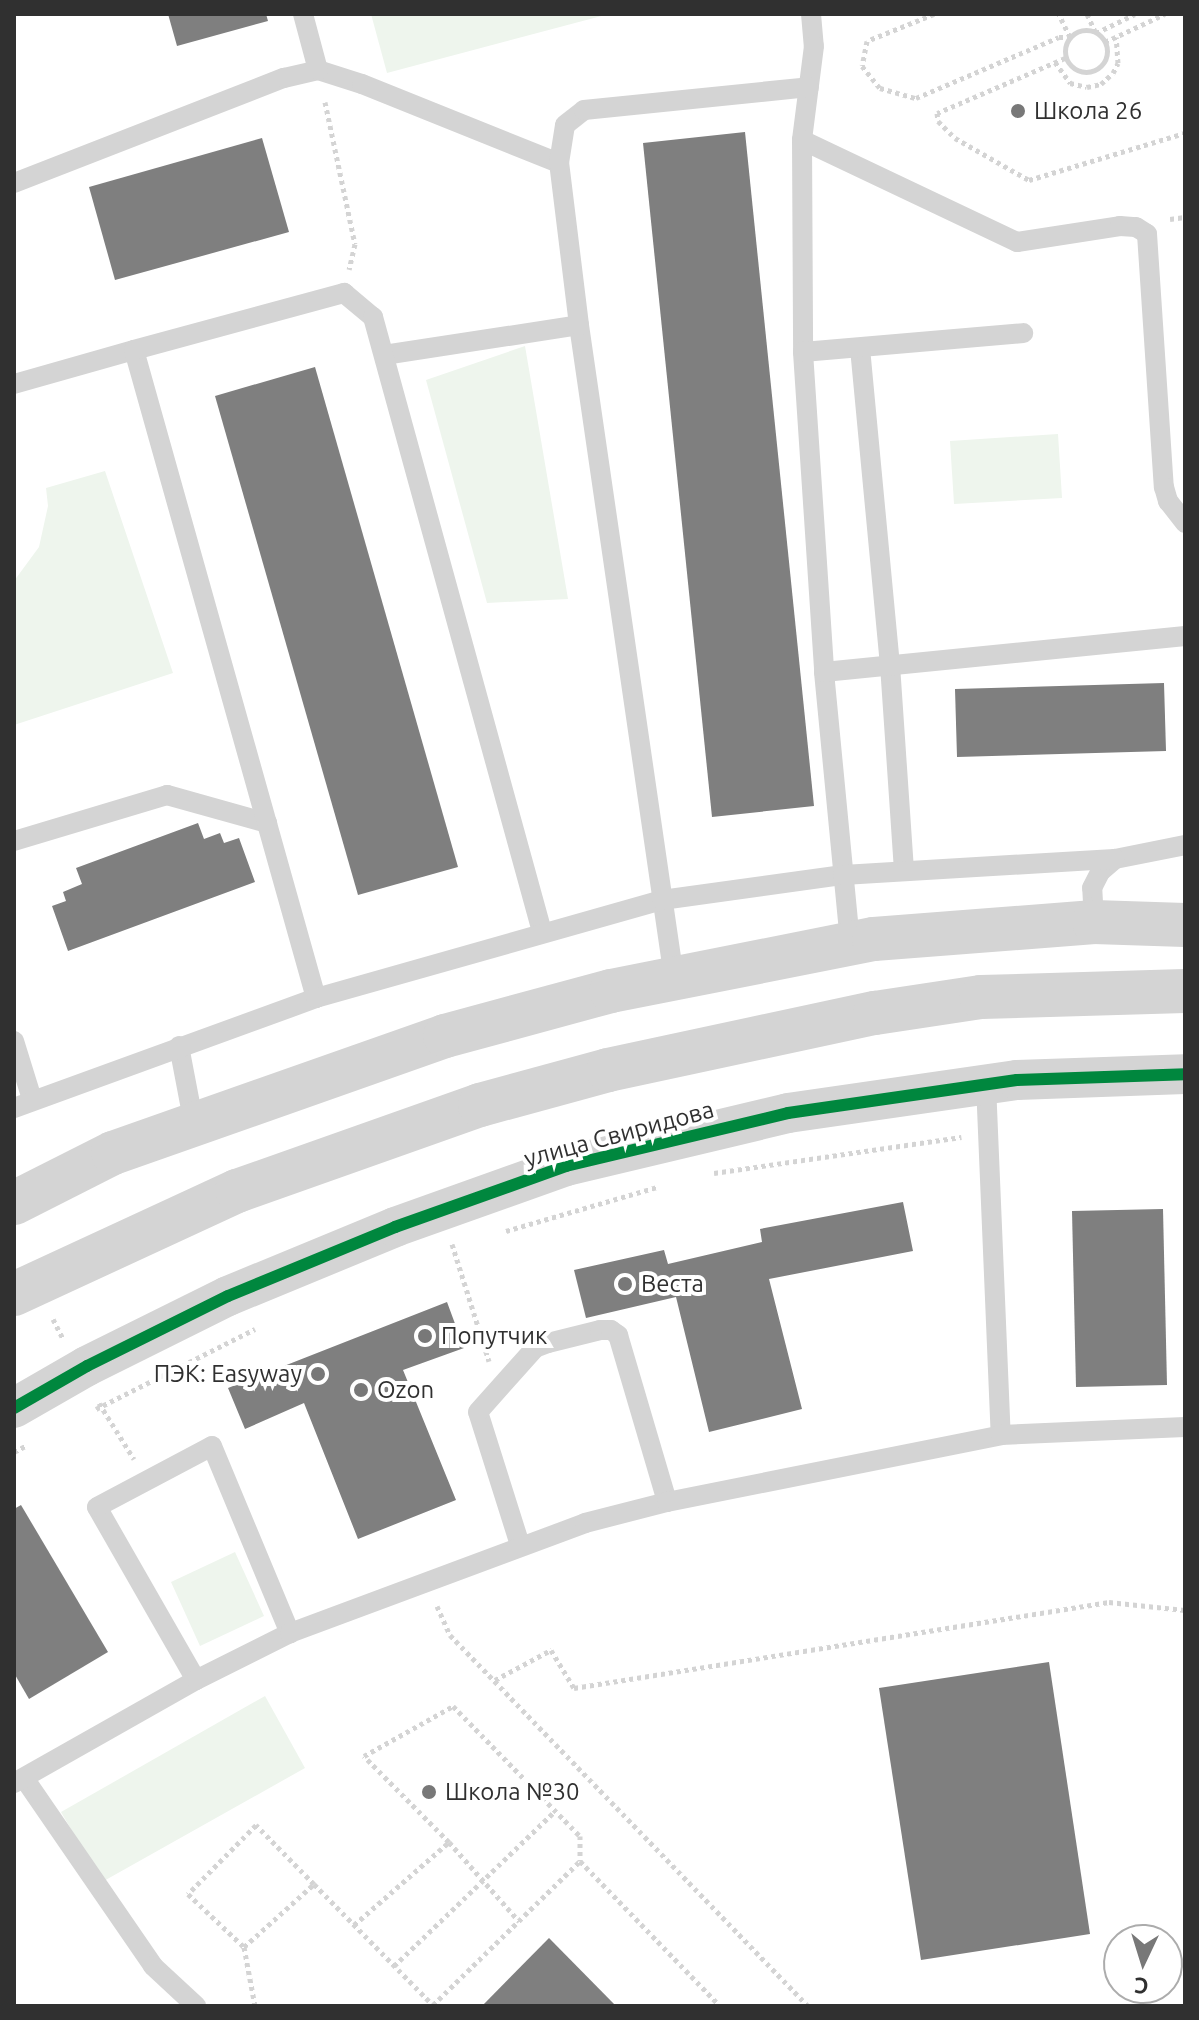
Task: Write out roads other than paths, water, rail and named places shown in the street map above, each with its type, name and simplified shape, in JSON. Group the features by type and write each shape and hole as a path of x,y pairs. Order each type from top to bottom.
{"street":[{"path":"14,1203 113,1153 445,1036 611,991 874,939 1094,922 1185,925"},
{"path":"14,1294 237,1191 480,1105 608,1070 875,1013 981,997 1185,991"},
{"name":"улица Свиридова","path":"14,1408 228,1296 395,1227 566,1166 788,1113 1017,1080 1185,1074"}],"lane":[{"path":"303,14 318,70"},
{"path":"811,14 814,46 802,140 803,352 824,672 850,944"},
{"path":"14,183 255,88 318,70 362,84 559,163"},
{"path":"674,978 579,325 559,163 565,125 584,110 809,87"},
{"path":"802,140 1017,242 1120,226 1136,227 1147,234 1164,487 1168,501 1185,523"},
{"path":"14,384 344,293 373,317 542,932"},
{"path":"384,355 579,325"},
{"path":"803,352 1023,333"},
{"path":"860,348 890,665 904,870"},
{"path":"134,350 316,998"},
{"path":"824,672 1185,636"},
{"path":"14,841 167,795 267,823"},
{"path":"14,1041 23,1104 316,998 662,900 843,875 1115,859 1185,845"},
{"path":"1094,922 1092,888 1100,872 1115,859"},
{"path":"179,1046 194,1125"},
{"path":"986,1084 1001,1435"},
{"path":"520,1545 478,1412 535,1348 587,1333 611,1330 618,1335 667,1502"},
{"path":"196,2006 153,1966 19,1780 196,1680 290,1633 585,1523 667,1502 1001,1435 1185,1427"},
{"path":"196,1680 97,1507 212,1446 290,1633"}],"place":[{"name":"Школа 26","path":"1018,111"},
{"name":"Веста","path":"625,1284"},
{"name":"Попутчик","path":"425,1336"},
{"name":"ПЭК: Easyway","path":"318,1374"},
{"name":"Ozon","path":"361,1390"},
{"name":"Школа №30","path":"429,1792"}]}
